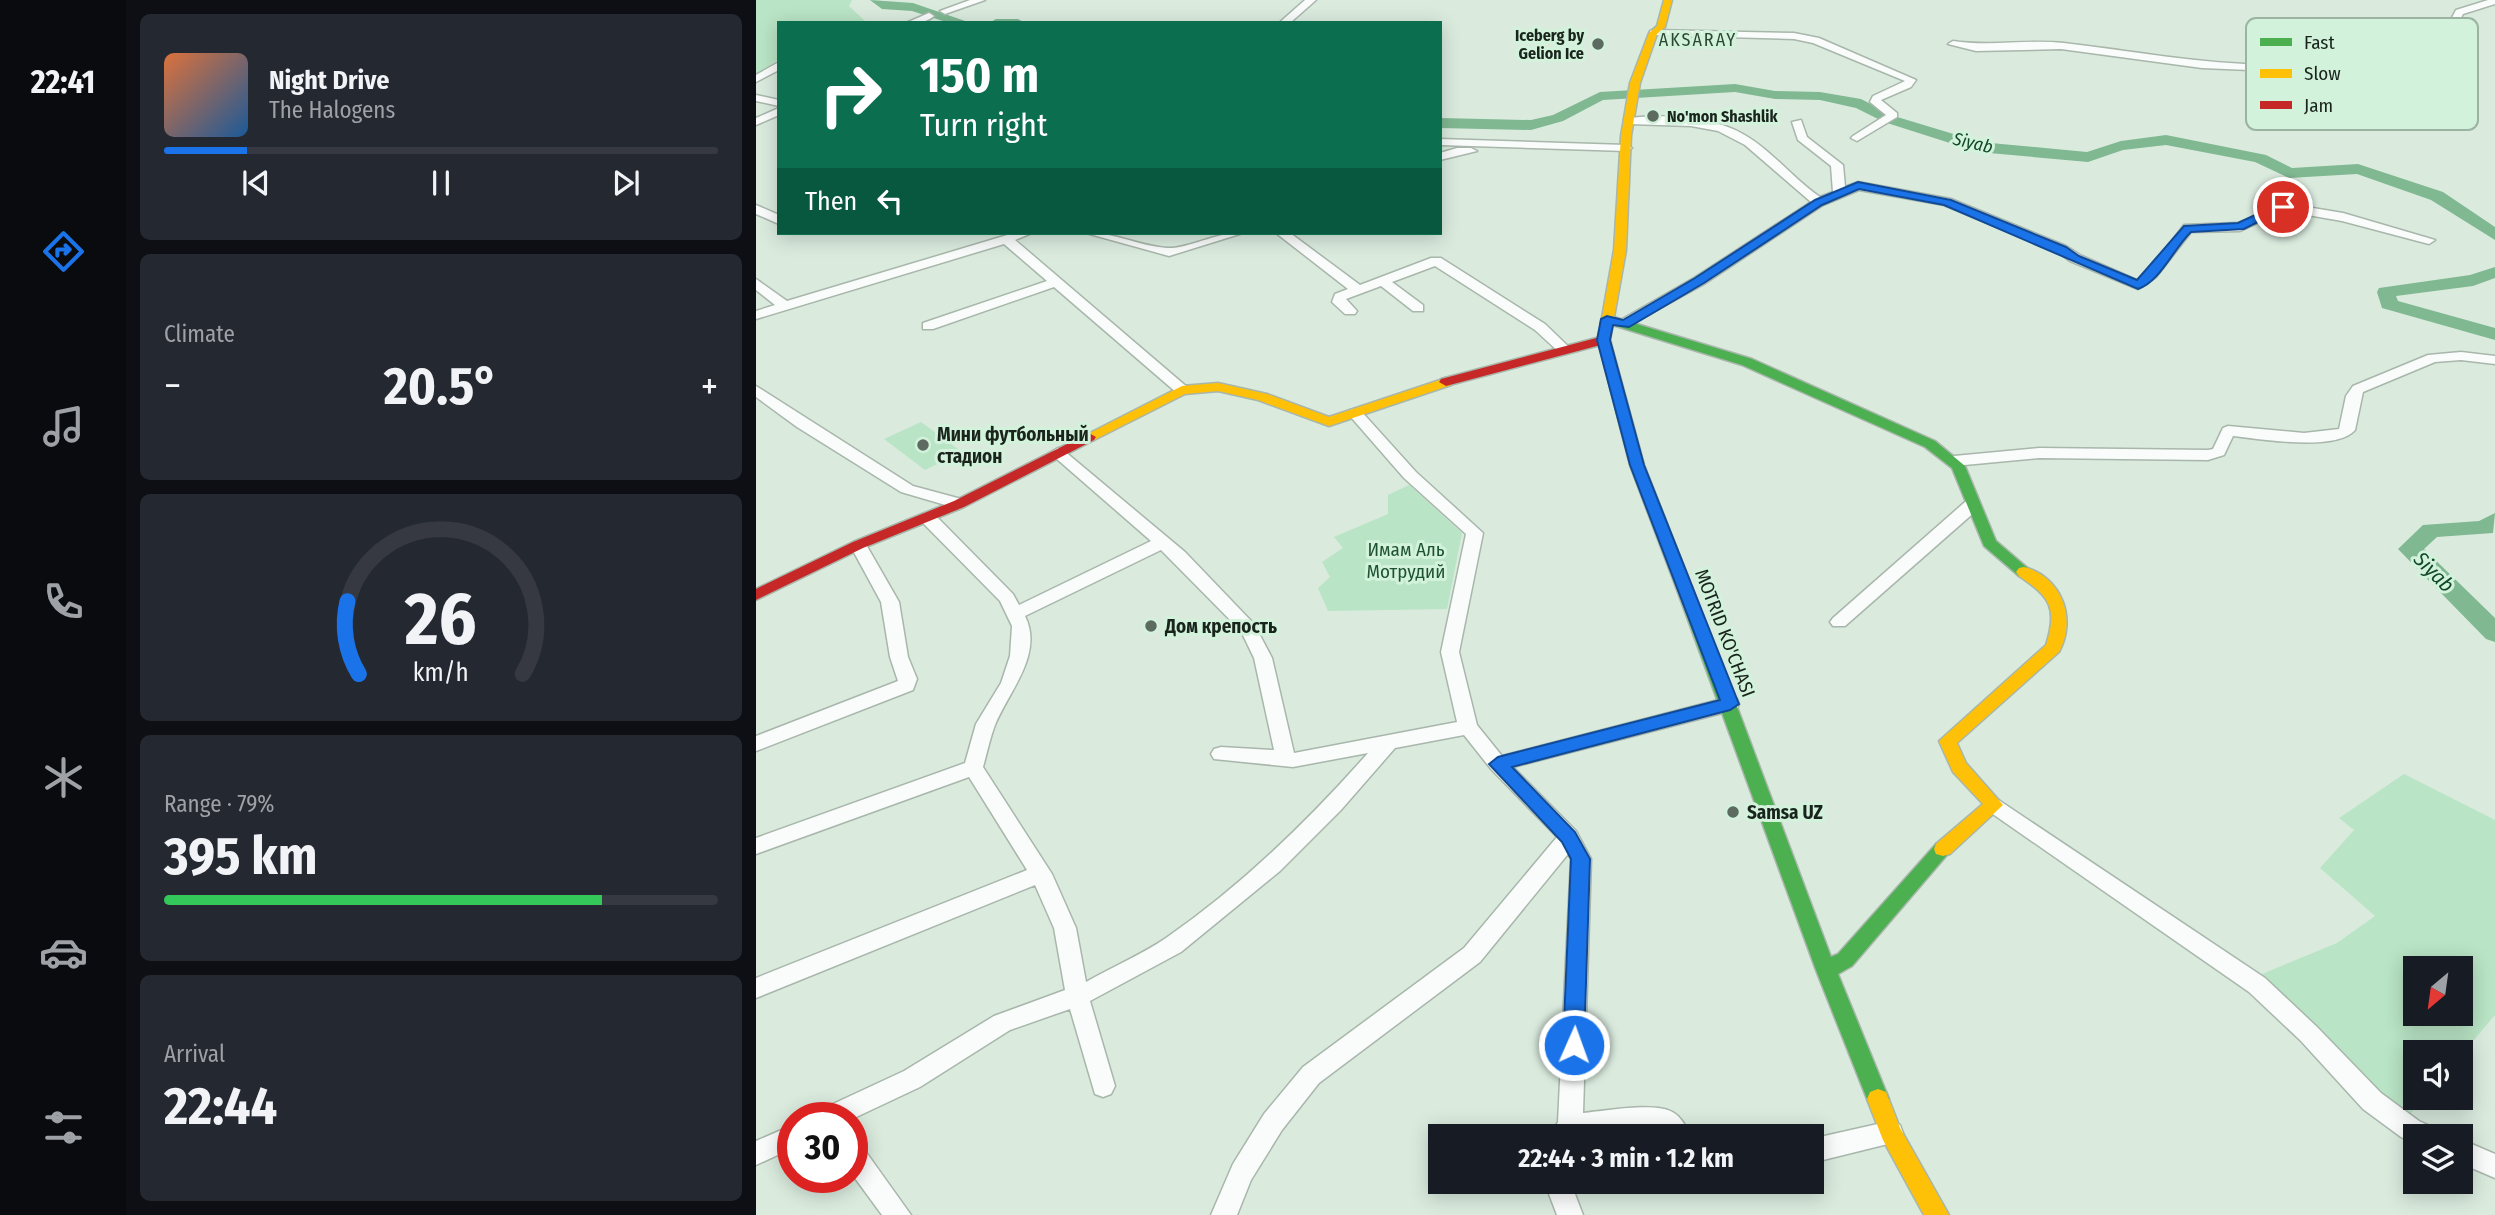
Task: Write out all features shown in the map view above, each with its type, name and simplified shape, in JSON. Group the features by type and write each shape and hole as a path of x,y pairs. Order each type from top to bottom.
{"main road":[{"path":"1656,0 1647,25 1653,33 1661,27 1668,0"},
{"name":"MOTRID KO'CHASI","path":"1653,33 1635,82 1626,148 1620,250 1604,340 1637,465 1730,704 1826,970 1891,1133 1937,1215"},
{"path":"1607,319 1710,349 1770,371 1909,433 1954,461 1983,537 2000,555 2052,589 2059,600 2062,629 2053,648 1948,741 1948,751 1994,805 1950,841 1845,960 1826,970"},
{"path":"756,595 858,545 959,504 1182,390 1217,387 1262,397 1329,422 1461,377 1604,340"}],"street":[{"path":"946,11 980,0"},
{"path":"1286,21 1311,0"},
{"path":"2456,18 2459,12 2495,1"},
{"path":"1653,33 1778,34 1816,40 1911,80 1912,83 1877,98 1875,102 1889,117 1857,138"},
{"path":"1953,44 1976,48 2061,46 2202,65 2246,66"},
{"path":"756,79 777,66"},
{"path":"756,98 777,103"},
{"path":"756,122 777,112"},
{"path":"1630,115 1709,125 1747,141 1797,188 1818,202"},
{"path":"1797,122 1802,138 1837,165 1839,193"},
{"path":"1442,142 1626,148"},
{"path":"1442,156 1457,150 1527,150 1554,145"},
{"path":"1624,324 1699,281 1818,202 1858,186 1947,202 2062,249 2074,258 2138,285 2145,281 2173,243 2188,228 2240,227 2283,207 2343,217 2429,240"},
{"path":"756,209 777,219"},
{"path":"756,315 1022,235"},
{"path":"1101,235 1169,251 1229,235"},
{"path":"1285,235 1357,290"},
{"path":"1008,241 1182,390"},
{"path":"1350,311 1339,302 1340,297 1436,261 1540,327 1565,350"},
{"path":"1382,281 1418,308"},
{"path":"928,326 1057,282"},
{"path":"756,283 785,306"},
{"path":"1954,461 2039,453 2208,455 2219,452 2228,431 2304,438 2343,433 2347,430 2353,396 2358,389 2433,358 2461,356 2495,360"},
{"path":"756,390 802,424 907,489 959,504"},
{"path":"1356,413 1402,467 1475,533 1450,652 1468,727 1498,764 1569,837 1581,859 1566,1124"},
{"path":"1058,453 1163,542 1246,626 1258,643 1285,758"},
{"path":"1839,622 1971,506"},
{"path":"928,518 1007,597 1021,626 1019,656 1010,683 986,724 973,768 1041,874 1065,928 1077,994 1103,1086"},
{"path":"1015,614 1163,542"},
{"path":"756,744 906,685 908,678 899,657 890,602 858,545"},
{"path":"1498,764 1730,704"},
{"path":"1221,754 1293,760 1468,727"},
{"path":"864,1102 912,1079 1002,1023 1088,992 1173,945 1273,865 1334,805 1389,742"},
{"path":"756,846 973,768"},
{"path":"1994,805 2258,985 2372,1101 2403,1124"},
{"path":"1224,1215 1242,1172 1273,1122 1311,1075 1472,955 1569,837"},
{"path":"756,988 1041,874"},
{"path":"1612,1124 1651,1119 1666,1121 1668,1124"},
{"path":"1824,1148 1891,1133"},
{"path":"756,1153 777,1143"},
{"path":"2473,1157 2495,1166"},
{"path":"868,1175 898,1215"},
{"path":"1562,1194 1570,1215"}],"green space":[{"path":"756,0 852,0 849,6 865,21 777,21 777,60 756,76"},
{"name":"Мини футбольный стадион","path":"921,422 962,452 925,470 884,439"},
{"name":"Имам Аль Мотрудий","path":"1409,485 1462,533 1447,609 1328,611 1318,588 1330,577 1322,562 1343,548 1334,537 1388,514 1388,495"},
{"path":"2404,774 2495,820 2495,1015 2473,1041 2403,1040 2403,1110 2414,1110 2402,1124 2262,974 2337,943 2375,916 2320,868 2354,830 2339,818"}],"waterway":[{"name":"Siyab","path":"877,0 882,5 913,7 958,21"},
{"name":"Siyab","path":"1442,123 1531,125 1558,118 1600,96 1735,88 1775,95 1820,96 1861,104 1889,119 1978,147 2088,157 2121,146 2166,140 2260,158 2289,173 2358,169 2437,196 2495,235"},
{"name":"Siyab","path":"2495,272 2473,280 2386,292 2389,304 2495,334"},
{"name":"Siyab","path":"2495,520 2485,528 2431,530 2410,549 2495,633"}],"traffic: fast":[{"path":"1607,319 1747,362 1930,444 1958,466 1989,543 2024,572"},
{"path":"1684,587 1826,970 1878,1099"},
{"path":"1826,970 1845,960 1943,849"}],"traffic: slow":[{"path":"1668,0 1661,27 1653,33 1635,83 1626,136 1620,250 1604,340 1637,465 1684,587"},
{"path":"1089,437 1182,390 1218,387 1262,397 1329,422 1446,382"},
{"path":"1943,849 1994,805 1959,767 1948,741 2053,648 2060,622 2057,603 2053,595 2024,572"},
{"path":"1878,1099 1891,1133 1937,1215"}],"traffic: jam":[{"path":"1446,382 1604,340"},
{"path":"756,595 858,545 959,504 1089,437"}],"place":[{"name":"Iceberg by Gelion Ice","path":"1598,44"},
{"name":"No'mon Shashlik","path":"1653,116"},
{"name":"Мини футбольный стадион","path":"923,445"},
{"name":"Дом крепость","path":"1151,626"},
{"name":"Samsa UZ","path":"1733,812"}],"district":[{"name":"AKSARAY","path":"1698,40"}],"route":[{"path":"1574,1045 1581,859 1569,837 1498,764 1730,704 1637,465 1604,340 1607,319 1624,324 1699,281 1818,202 1858,186 1947,202 2062,249 2074,258 2138,285 2145,281 2173,243 2188,228 2240,227 2283,207"}]}
